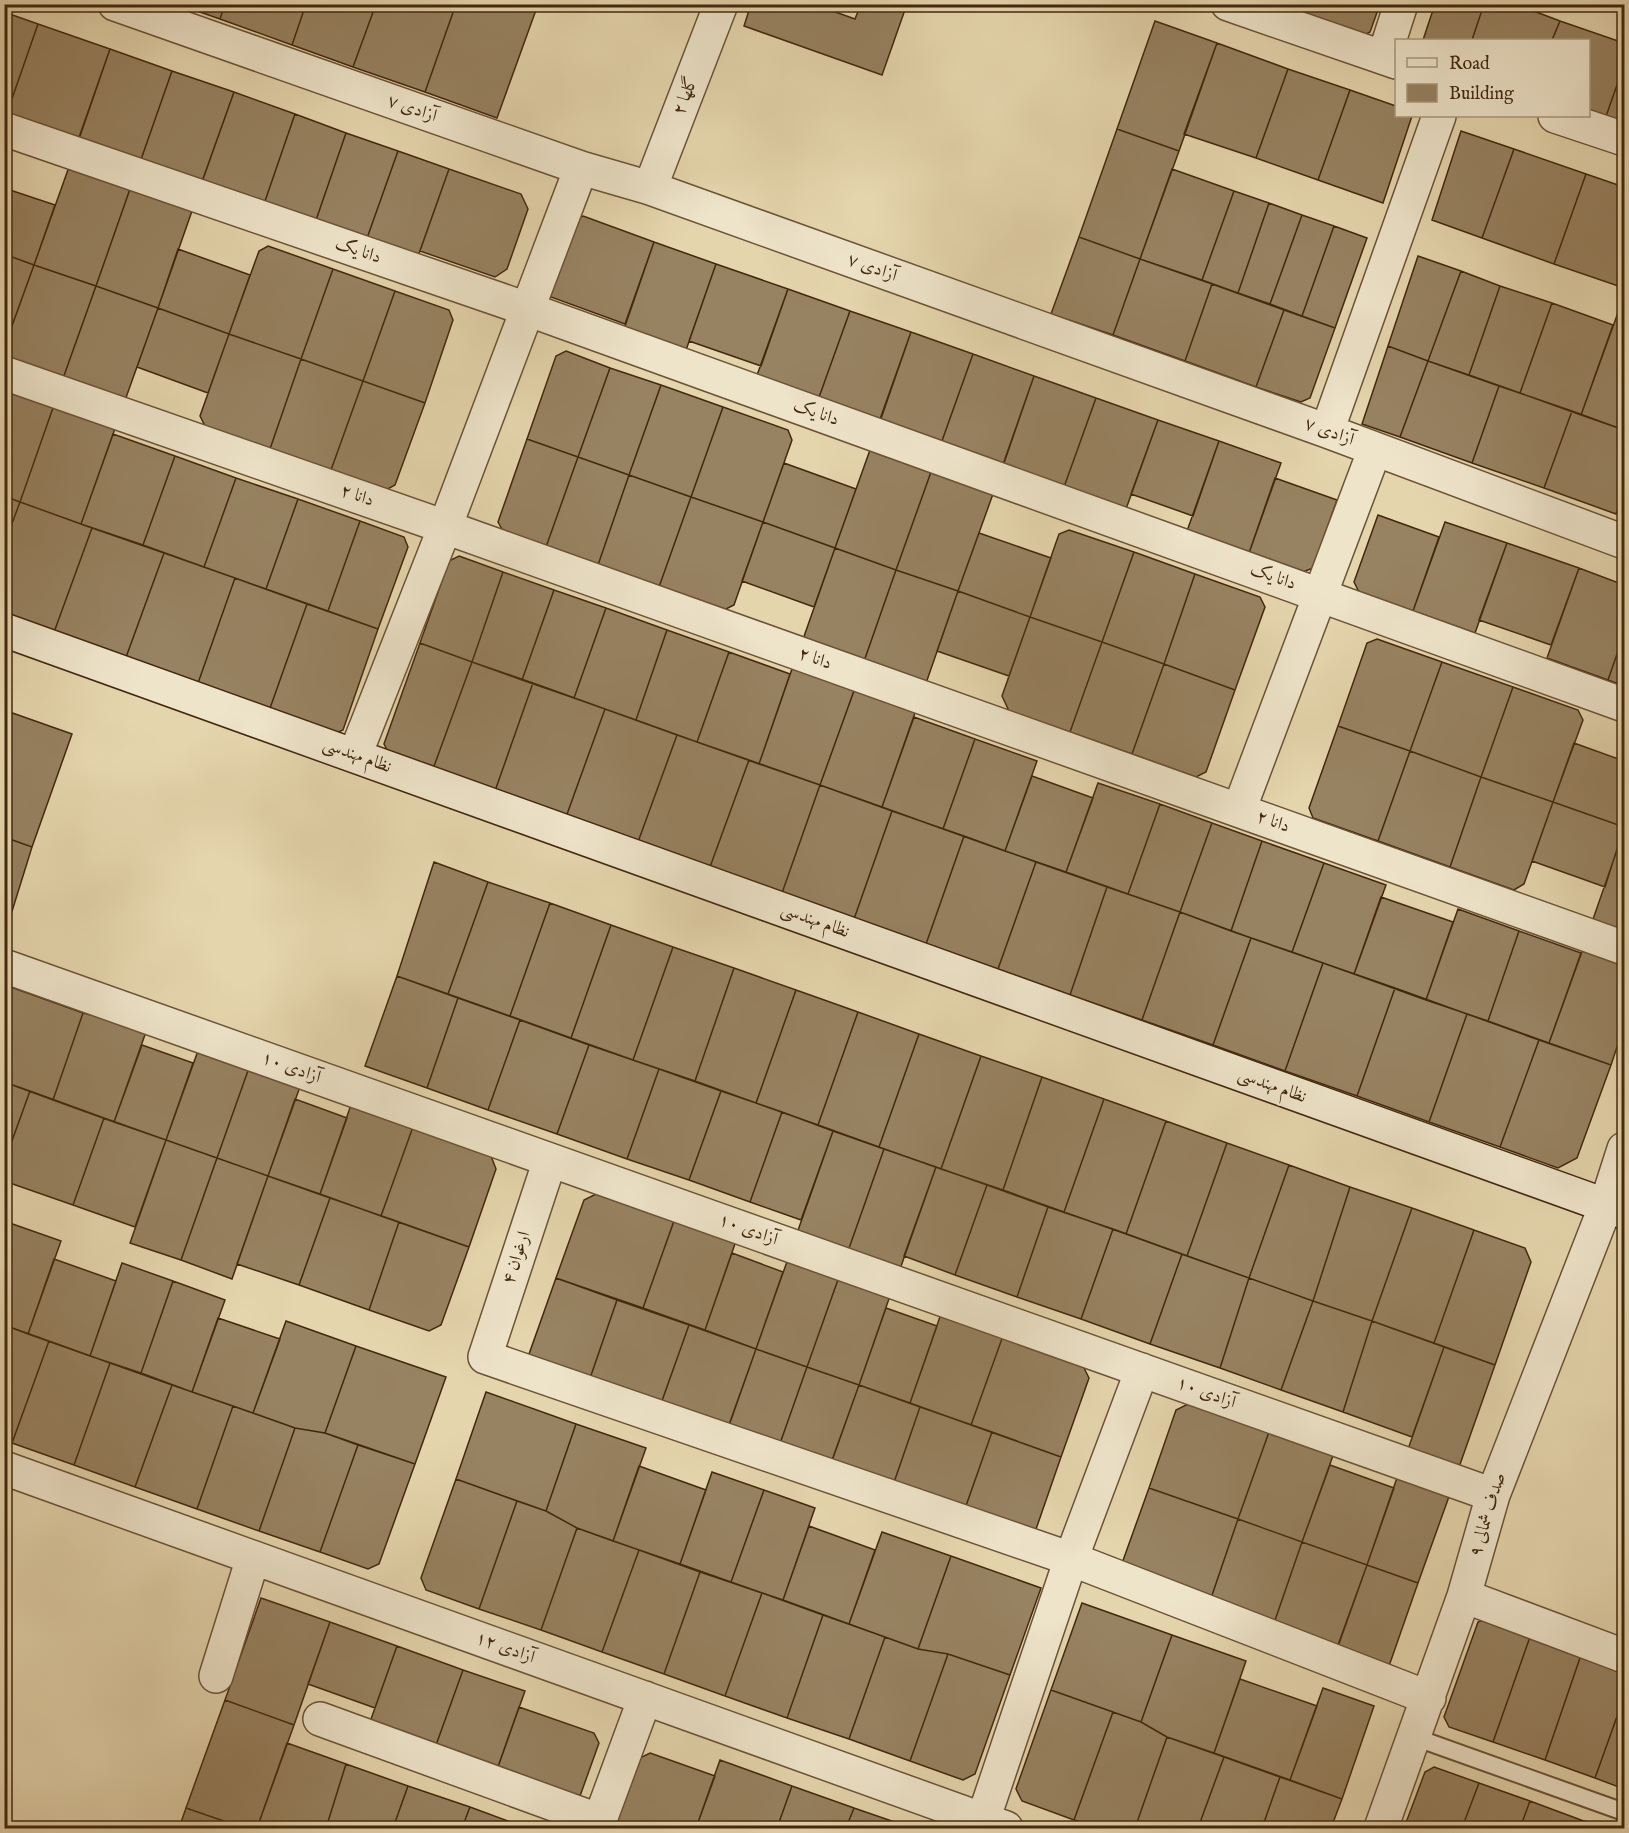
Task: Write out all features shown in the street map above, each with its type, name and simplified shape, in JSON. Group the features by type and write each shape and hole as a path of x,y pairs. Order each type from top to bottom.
{"street":[{"name":"آزادی ۷","path":"115,4 581,168 650,188 1327,431 1624,542"},
{"name":"گلها ۲","path":"650,188 721,4"},
{"path":"1228,4 1390,60 1401,4"},
{"path":"1327,431 1439,117"},
{"path":"1558,117 1624,139"},
{"name":"دانا یک","path":"4,129 527,309 1624,705"},
{"path":"355,755 445,528 581,168"},
{"name":"دانا ۲","path":"4,373 1624,948"},
{"path":"1239,810 1375,449"},
{"name":"نظام مهندسی","path":"4,630 1615,1209"},
{"name":"آزادی ۱۰","path":"4,966 1492,1495"},
{"name":"صدف شمالی ۹","path":"1381,1828 1464,1596 1492,1495 1615,1209 1624,1149"},
{"name":"ارغوان ۴","path":"550,1160 485,1357 1071,1559"},
{"path":"994,1824 1071,1559 1142,1370"},
{"name":"آزادی ۱۲","path":"4,1468 994,1824"},
{"path":"216,1676 253,1558"},
{"path":"1071,1559 1429,1698"},
{"path":"1464,1596 1624,1656"},
{"path":"320,1719 599,1825 645,1698"}],"lane":[{"path":"1414,1737 1624,1812"}],"building":[{"path":"177,4 225,4 220,19"},
{"path":"225,4 306,4 292,45 220,19"},
{"path":"306,4 376,4 353,67 292,45"},
{"path":"376,4 456,4 425,92 353,67"},
{"path":"456,4 520,4 536,10 497,118 425,92"},
{"path":"751,4 813,4 855,19 861,4 907,4 882,75 744,26"},
{"path":"1270,4 1300,4 1297,14"},
{"path":"1300,4 1380,4 1370,32 1361,37 1297,14"},
{"path":"1435,4 1484,4 1472,39 1423,39"},
{"path":"1484,4 1515,4 1560,21 1552,39 1472,39"},
{"path":"4,12 38,24 7,113 4,113"},
{"path":"1155,21 1217,43 1179,151 1117,129"},
{"path":"1560,21 1624,43 1624,65 1604,122 1590,117 1590,39 1552,39"},
{"path":"38,24 110,49 79,139 7,113"},
{"path":"1217,43 1288,69 1256,158 1184,134"},
{"path":"110,49 172,71 138,168 76,146"},
{"path":"1624,65 1624,130 1604,122"},
{"path":"1288,69 1350,90 1318,180 1256,158"},
{"path":"172,71 234,92 199,190 138,168"},
{"path":"1350,90 1395,106 1395,117 1412,117 1383,203 1318,180"},
{"path":"234,92 295,114 264,204 202,182"},
{"path":"295,114 346,133 315,223 264,204"},
{"path":"1117,129 1179,151 1140,259 1079,237"},
{"path":"1461,131 1514,149 1482,238 1432,220"},
{"path":"346,133 398,151 366,241 315,223"},
{"path":"1514,149 1586,174 1554,264 1482,238"},
{"path":"398,151 449,169 417,259 366,241"},
{"path":"69,167 130,189 96,286 34,265"},
{"path":"449,169 521,194 528,209 507,269 495,277 420,251"},
{"path":"1172,169 1234,191 1202,280 1140,259"},
{"path":"1586,174 1624,187 1624,288 1554,264"},
{"path":"4,188 55,205 34,265 4,254"},
{"path":"130,189 192,211 158,308 96,286"},
{"path":"1234,191 1269,203 1238,293 1202,280"},
{"path":"1269,203 1302,215 1270,304 1238,293"},
{"path":"1302,215 1334,226 1302,316 1270,304"},
{"path":"583,216 654,242 625,324 551,297 546,287 569,223"},
{"path":"1334,226 1367,238 1335,328 1302,316"},
{"path":"1079,237 1140,259 1113,335 1051,314"},
{"path":"654,242 716,264 685,353 623,332"},
{"path":"268,246 333,269 301,359 229,334 259,251"},
{"path":"178,249 250,275 229,334 158,308"},
{"path":"4,254 34,265 13,323 4,320"},
{"path":"1418,256 1461,271 1428,361 1388,346"},
{"path":"1140,259 1212,284 1185,361 1113,335"},
{"path":"716,264 788,289 761,366 689,341"},
{"path":"34,265 96,286 61,384 4,364 4,348"},
{"path":"333,269 395,291 363,381 301,359"},
{"path":"1461,271 1500,286 1469,375 1428,361"},
{"path":"1212,284 1284,310 1256,387 1185,361"},
{"path":"96,286 158,308 123,406 61,384"},
{"path":"1500,286 1552,303 1520,393 1469,375"},
{"path":"788,289 850,311 818,400 756,378"},
{"path":"395,291 449,310 453,320 425,403 363,381"},
{"path":"1552,303 1613,325 1581,415 1520,393"},
{"path":"1620,307 1624,309 1624,430 1581,415"},
{"path":"158,308 229,334 208,393 137,367"},
{"path":"1284,310 1335,328 1310,398 1301,402 1256,387"},
{"path":"850,311 911,332 879,422 818,400"},
{"path":"911,332 973,354 938,452 877,430"},
{"path":"229,334 301,359 270,449 205,426 200,416"},
{"path":"1388,346 1428,361 1400,437 1362,424"},
{"path":"566,351 610,368 578,457 527,439 556,356"},
{"path":"973,354 1034,376 1000,473 938,452"},
{"path":"301,359 363,381 331,470 270,449"},
{"path":"1428,361 1499,386 1472,463 1400,437"},
{"path":"610,368 661,385 629,475 578,457"},
{"path":"1034,376 1096,398 1064,487 1003,466"},
{"path":"363,381 425,403 395,485 386,490 331,470"},
{"path":"661,385 723,407 691,497 629,475"},
{"path":"1499,386 1572,411 1544,488 1472,463"},
{"path":"4,387 54,405 20,502 4,496"},
{"path":"1096,398 1158,420 1126,509 1064,487"},
{"path":"54,405 116,426 81,524 20,502"},
{"path":"723,407 788,430 792,440 763,522 691,497"},
{"path":"1572,411 1624,430 1624,490 1616,514 1544,488"},
{"path":"1158,420 1219,441 1193,516 1131,494"},
{"path":"113,434 175,456 143,545 81,524"},
{"path":"527,439 578,457 546,547 503,531 498,522"},
{"path":"1219,441 1281,463 1249,553 1187,531"},
{"path":"870,450 931,472 896,570 835,548"},
{"path":"175,456 236,478 204,567 143,545"},
{"path":"578,457 629,475 598,565 546,547"},
{"path":"784,463 856,489 835,548 763,522"},
{"path":"931,472 993,494 958,591 896,570"},
{"path":"629,475 691,497 659,587 598,565"},
{"path":"236,478 298,499 266,589 204,567"},
{"path":"1275,478 1337,500 1313,568 1303,572 1249,553"},
{"path":"4,496 20,502 4,545"},
{"path":"691,497 763,522 734,605 724,610 659,587"},
{"path":"298,499 360,521 328,611 266,589"},
{"path":"20,502 92,528 53,635 4,618 4,545"},
{"path":"1378,515 1439,537 1413,611 1359,592 1354,582"},
{"path":"360,521 404,537 408,547 378,629 328,611"},
{"path":"763,522 835,548 814,607 742,581"},
{"path":"1445,522 1507,543 1475,633 1413,611"},
{"path":"92,528 164,553 125,660 53,635"},
{"path":"1069,530 1134,552 1102,642 1030,617 1059,534"},
{"path":"979,533 1051,558 1030,617 958,591"},
{"path":"1507,543 1579,568 1551,645 1479,620"},
{"path":"835,548 896,570 862,667 801,645"},
{"path":"1134,552 1195,574 1164,664 1102,642"},
{"path":"164,553 235,578 197,686 125,660"},
{"path":"459,556 503,572 472,662 420,643 449,561"},
{"path":"1579,568 1624,585 1624,634 1608,680 1547,658"},
{"path":"896,570 958,591 924,689 862,667"},
{"path":"503,572 554,590 522,680 472,662"},
{"path":"1195,574 1260,597 1265,607 1235,690 1164,664"},
{"path":"235,578 307,604 269,711 197,686"},
{"path":"554,590 606,608 574,698 522,680"},
{"path":"958,591 1030,617 1009,676 937,651"},
{"path":"307,604 378,629 343,730 334,734 269,711"},
{"path":"606,608 667,630 636,720 574,698"},
{"path":"1030,617 1102,642 1070,732 1009,711 1002,696"},
{"path":"667,630 729,652 697,742 636,720"},
{"path":"1624,634 1624,686 1608,680"},
{"path":"1377,639 1442,662 1410,751 1338,726 1367,643"},
{"path":"1102,642 1164,664 1132,754 1070,732"},
{"path":"420,643 472,662 433,769 389,754 384,744"},
{"path":"729,652 790,674 759,764 697,742"},
{"path":"472,662 533,683 495,791 433,769"},
{"path":"1442,662 1513,687 1481,777 1410,751"},
{"path":"1164,664 1235,690 1206,772 1196,777 1132,754"},
{"path":"793,666 855,688 820,785 759,764"},
{"path":"533,683 605,709 566,817 495,791"},
{"path":"1513,687 1578,710 1583,720 1553,802 1481,777"},
{"path":"855,688 916,710 882,807 820,785"},
{"path":"605,709 677,735 638,842 566,817"},
{"path":"4,710 72,734 32,847 4,837"},
{"path":"914,717 975,739 943,829 882,807"},
{"path":"1338,726 1410,751 1378,841 1313,818 1309,808"},
{"path":"677,735 749,760 710,867 638,842"},
{"path":"975,739 1037,761 1005,851 943,829"},
{"path":"1574,743 1624,761 1624,827 1553,802"},
{"path":"1410,751 1481,777 1450,867 1378,841"},
{"path":"749,760 820,785 782,893 710,867"},
{"path":"1032,776 1093,798 1066,872 1005,851"},
{"path":"1481,777 1553,802 1524,884 1514,890 1450,867"},
{"path":"1098,783 1160,804 1128,894 1066,872"},
{"path":"820,785 892,811 854,919 782,893"},
{"path":"1553,802 1624,827 1605,887 1532,861"},
{"path":"1160,804 1212,823 1180,912 1128,894"},
{"path":"892,811 964,836 926,944 854,919"},
{"path":"1212,823 1262,841 1231,931 1180,912"},
{"path":"1624,830 1624,937 1591,925"},
{"path":"964,836 1036,862 998,969 926,944"},
{"path":"4,837 32,847 4,937"},
{"path":"1262,841 1324,863 1292,952 1231,931"},
{"path":"434,862 488,882 448,994 397,976"},
{"path":"1036,862 1107,887 1070,995 998,969"},
{"path":"1324,863 1386,885 1354,974 1292,952"},
{"path":"488,882 550,903 510,1016 448,994"},
{"path":"1107,887 1180,912 1142,1020 1070,995"},
{"path":"1381,897 1453,922 1426,1000 1354,974"},
{"path":"550,903 611,925 571,1038 510,1016"},
{"path":"1458,909 1519,931 1488,1021 1426,1000"},
{"path":"1180,912 1251,938 1213,1045 1142,1020"},
{"path":"611,925 673,947 633,1060 571,1038"},
{"path":"1519,931 1581,953 1549,1043 1488,1021"},
{"path":"1251,938 1323,963 1285,1071 1213,1045"},
{"path":"1584,946 1624,960 1624,1026 1611,1065 1549,1043"},
{"path":"673,947 734,968 695,1081 633,1060"},
{"path":"1323,963 1395,988 1357,1096 1285,1071"},
{"path":"734,968 796,990 756,1103 695,1081"},
{"path":"397,976 458,998 427,1088 365,1066"},
{"path":"8,986 83,1013 53,1100 4,1082 4,988"},
{"path":"1395,988 1467,1014 1429,1122 1357,1096"},
{"path":"796,990 858,1012 818,1125 756,1103"},
{"path":"458,998 520,1020 488,1110 427,1088"},
{"path":"858,1012 919,1034 879,1147 818,1125"},
{"path":"83,1013 147,1029 114,1122 53,1100"},
{"path":"1467,1014 1539,1040 1500,1147 1429,1122"},
{"path":"520,1020 589,1045 557,1134 488,1110"},
{"path":"919,1034 981,1056 941,1169 879,1147"},
{"path":"1539,1040 1611,1065 1577,1158 1558,1168 1500,1147"},
{"path":"142,1045 193,1063 166,1140 114,1122"},
{"path":"589,1045 659,1069 627,1159 557,1134"},
{"path":"199,1048 250,1065 217,1158 166,1140"},
{"path":"981,1056 1042,1077 1003,1190 941,1169"},
{"path":"250,1065 301,1084 268,1176 217,1158"},
{"path":"659,1069 721,1091 689,1180 627,1159"},
{"path":"1042,1077 1104,1099 1064,1212 1003,1190"},
{"path":"4,1082 30,1091 4,1163"},
{"path":"30,1091 104,1118 73,1205 4,1181 4,1163"},
{"path":"721,1091 782,1112 750,1202 689,1180"},
{"path":"295,1099 347,1118 320,1194 268,1176"},
{"path":"1104,1099 1166,1121 1126,1234 1064,1212"},
{"path":"352,1102 414,1124 381,1216 320,1194"},
{"path":"782,1112 833,1131 801,1220 750,1202"},
{"path":"104,1118 166,1140 135,1227 73,1205"},
{"path":"1166,1121 1227,1143 1187,1256 1126,1234"},
{"path":"414,1124 491,1156 496,1169 469,1247 381,1216"},
{"path":"833,1131 884,1149 847,1254 796,1236"},
{"path":"166,1140 217,1158 181,1260 130,1243"},
{"path":"1227,1143 1289,1165 1249,1278 1187,1256"},
{"path":"884,1149 936,1167 899,1272 847,1254"},
{"path":"217,1158 268,1176 232,1279 181,1260"},
{"path":"1289,1165 1350,1187 1313,1301 1249,1278"},
{"path":"936,1167 987,1185 955,1275 904,1256"},
{"path":"268,1176 330,1198 299,1285 237,1264"},
{"path":"987,1185 1048,1207 1017,1297 955,1275"},
{"path":"1350,1187 1412,1208 1372,1321 1313,1301"},
{"path":"596,1194 674,1221 643,1308 556,1278 584,1200"},
{"path":"330,1198 399,1222 369,1310 299,1285"},
{"path":"1048,1207 1113,1229 1081,1319 1017,1297"},
{"path":"1412,1208 1474,1230 1434,1343 1372,1321"},
{"path":"4,1221 61,1241 28,1334 4,1325"},
{"path":"674,1221 737,1238 705,1330 643,1308"},
{"path":"399,1222 469,1247 441,1325 429,1331 369,1310"},
{"path":"1113,1229 1182,1254 1150,1344 1081,1319"},
{"path":"1474,1230 1525,1248 1531,1262 1495,1365 1434,1343"},
{"path":"732,1253 783,1272 756,1349 705,1330"},
{"path":"1182,1254 1249,1278 1220,1368 1150,1344"},
{"path":"789,1256 840,1274 807,1367 756,1349"},
{"path":"54,1259 116,1281 90,1356 28,1334"},
{"path":"122,1263 173,1281 141,1373 90,1356"},
{"path":"840,1274 891,1293 859,1385 807,1367"},
{"path":"556,1278 617,1300 587,1387 528,1357"},
{"path":"1249,1278 1313,1301 1281,1390 1220,1368"},
{"path":"173,1281 225,1300 192,1392 141,1373"},
{"path":"617,1300 689,1325 658,1412 587,1387"},
{"path":"1313,1301 1372,1321 1343,1412 1281,1390"},
{"path":"886,1308 937,1326 910,1403 859,1385"},
{"path":"942,1311 1004,1333 971,1425 910,1403"},
{"path":"218,1318 280,1339 253,1413 192,1392"},
{"path":"286,1321 356,1346 325,1433 295,1428 253,1413"},
{"path":"1372,1321 1444,1347 1412,1437 1343,1412"},
{"path":"4,1325 49,1341 12,1443 4,1441"},
{"path":"689,1325 756,1349 725,1436 658,1412"},
{"path":"1004,1333 1083,1366 1089,1378 1061,1457 971,1425"},
{"path":"49,1341 110,1363 74,1465 12,1443"},
{"path":"356,1346 446,1377 415,1464 325,1433"},
{"path":"1444,1347 1495,1365 1458,1470 1407,1452"},
{"path":"756,1349 807,1367 771,1469 720,1451"},
{"path":"110,1363 172,1385 135,1487 74,1465"},
{"path":"807,1367 859,1385 822,1488 771,1469"},
{"path":"172,1385 233,1406 197,1509 135,1487"},
{"path":"859,1385 920,1407 890,1494 828,1472"},
{"path":"486,1392 576,1424 546,1511 456,1479"},
{"path":"1188,1404 1269,1432 1238,1519 1149,1488 1176,1410"},
{"path":"233,1406 295,1428 259,1531 197,1509"},
{"path":"920,1407 992,1432 961,1520 890,1494"},
{"path":"576,1424 646,1448 613,1541 577,1528 546,1511"},
{"path":"295,1428 325,1433 358,1445 320,1552 259,1531"},
{"path":"992,1432 1061,1457 1034,1535 961,1520"},
{"path":"1269,1432 1335,1450 1302,1542 1238,1519"},
{"path":"358,1445 415,1464 379,1564 368,1569 320,1552"},
{"path":"1330,1465 1394,1488 1367,1565 1302,1542"},
{"path":"639,1466 706,1490 680,1564 613,1541"},
{"path":"712,1472 764,1490 731,1582 680,1564"},
{"path":"1399,1472 1451,1491 1418,1583 1367,1565"},
{"path":"456,1479 517,1501 479,1609 426,1590 421,1578"},
{"path":"1149,1488 1238,1519 1208,1607 1121,1566"},
{"path":"764,1490 815,1508 783,1600 731,1582"},
{"path":"517,1501 546,1511 577,1528 541,1630 479,1609"},
{"path":"1238,1519 1302,1542 1272,1629 1208,1607"},
{"path":"809,1526 875,1550 849,1624 783,1600"},
{"path":"577,1528 639,1550 602,1652 541,1630"},
{"path":"882,1532 951,1556 918,1649 849,1624"},
{"path":"1302,1542 1367,1565 1336,1652 1272,1629"},
{"path":"639,1550 700,1572 664,1674 602,1652"},
{"path":"951,1556 1041,1588 1010,1675 948,1654 918,1649"},
{"path":"1367,1565 1418,1583 1382,1686 1330,1667"},
{"path":"700,1572 762,1593 725,1696 664,1674"},
{"path":"762,1593 823,1615 787,1718 725,1696"},
{"path":"261,1598 330,1622 294,1725 225,1700"},
{"path":"1082,1603 1172,1635 1141,1722 1051,1690"},
{"path":"823,1615 885,1637 849,1739 787,1718"},
{"path":"1486,1619 1531,1634 1493,1742 1449,1727 1444,1717 1478,1622"},
{"path":"330,1622 397,1646 375,1708 308,1684"},
{"path":"1531,1634 1582,1652 1545,1760 1493,1742"},
{"path":"1172,1635 1246,1661 1214,1753 1167,1737 1141,1722"},
{"path":"885,1637 918,1649 948,1654 910,1761 849,1739"},
{"path":"397,1646 463,1670 431,1759 365,1736"},
{"path":"1582,1652 1624,1667 1624,1697 1595,1778 1545,1760"},
{"path":"948,1654 1010,1675 975,1774 963,1780 910,1761"},
{"path":"463,1670 525,1691 493,1781 431,1759"},
{"path":"1240,1679 1317,1706 1290,1780 1214,1753"},
{"path":"1323,1688 1374,1706 1342,1799 1290,1780"},
{"path":"1051,1690 1113,1712 1074,1820 1022,1801 1016,1789"},
{"path":"1624,1697 1624,1789 1595,1778"},
{"path":"225,1700 294,1725 257,1828 244,1828 186,1808"},
{"path":"519,1707 594,1733 599,1743 575,1810 493,1781"},
{"path":"1113,1712 1141,1722 1167,1737 1135,1828 1100,1828 1074,1820"},
{"path":"1167,1737 1224,1757 1198,1828 1135,1828"},
{"path":"287,1743 346,1764 326,1828 257,1828"},
{"path":"650,1753 715,1776 696,1828 627,1828 616,1825 640,1758"},
{"path":"1224,1757 1280,1777 1262,1828 1198,1828"},
{"path":"720,1760 792,1786 777,1828 696,1828"},
{"path":"346,1764 408,1786 393,1828 326,1828"},
{"path":"1434,1767 1479,1783 1462,1828 1404,1828 1425,1772"},
{"path":"1280,1777 1342,1799 1331,1828 1262,1828"},
{"path":"1479,1783 1530,1801 1520,1828 1462,1828"},
{"path":"408,1786 470,1807 462,1828 393,1828"},
{"path":"792,1786 854,1808 846,1828 777,1828"},
{"path":"1530,1801 1581,1820 1578,1828 1520,1828"},
{"path":"470,1807 524,1827 525,1828 462,1828"},
{"path":"186,1808 244,1828 179,1828"},
{"path":"854,1808 912,1828 846,1828"},
{"path":"1581,1820 1606,1828 1578,1828"}]}
